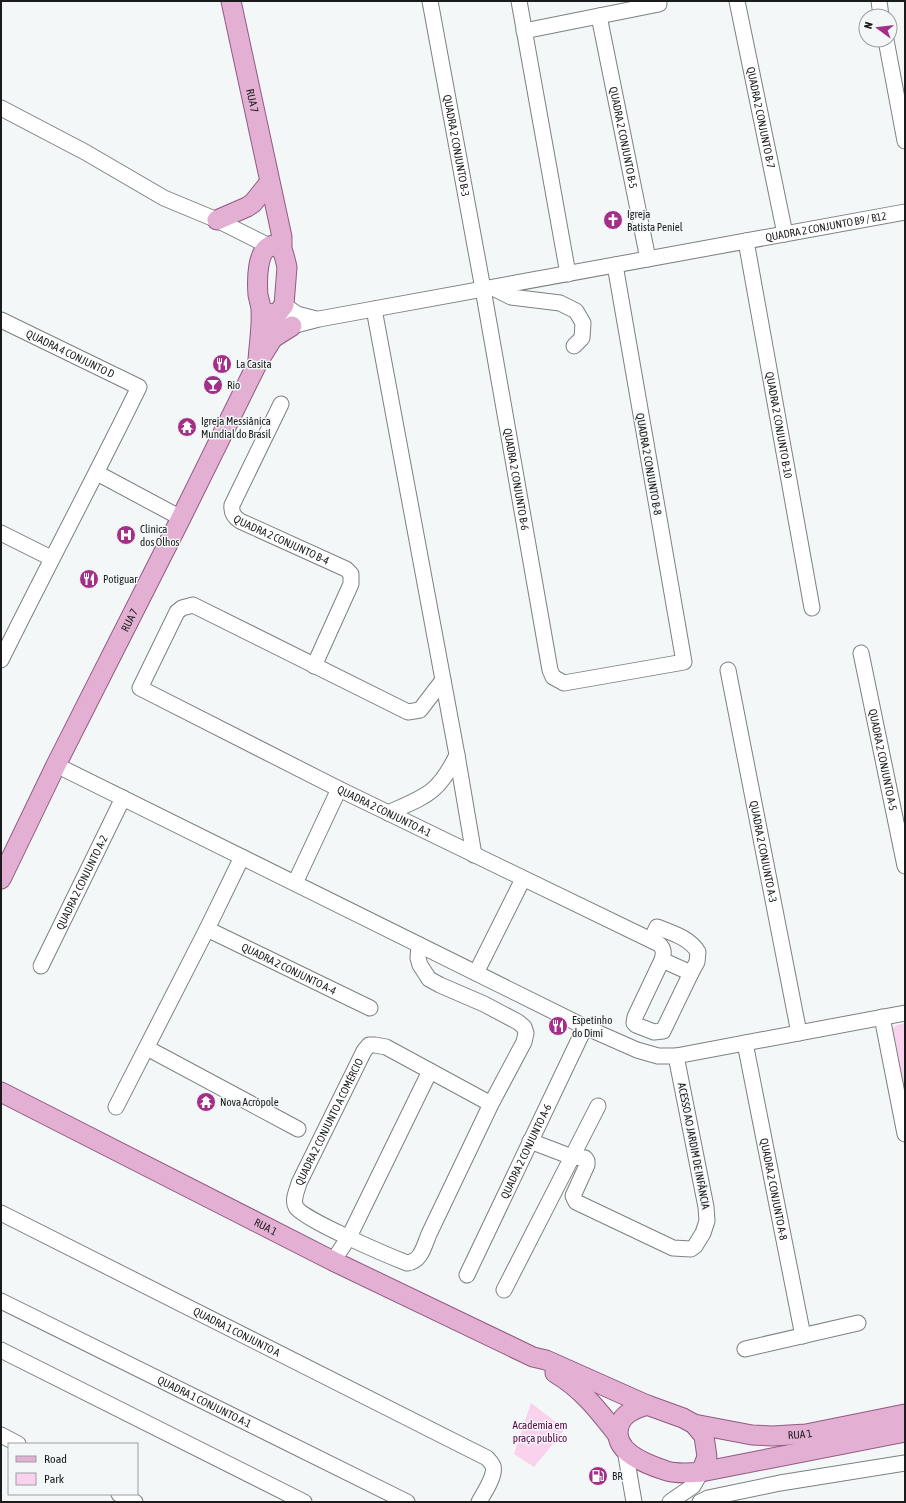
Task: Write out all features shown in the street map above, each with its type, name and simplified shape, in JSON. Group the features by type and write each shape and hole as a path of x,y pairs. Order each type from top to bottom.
{"main road":[{"name":"RUA 7","path":"231,1 282,237 270,250"},
{"path":"217,220 247,208 272,192"},
{"path":"270,250 286,258 287,267 274,311 258,294 258,281 270,250"},
{"name":"RUA 7","path":"1,879 5,860 56,765 258,362 273,338 274,311"},
{"name":"RUA 7","path":"258,362 274,311"},
{"path":"273,338 292,326"},
{"name":"RUA 1","path":"1,1092 333,1261 533,1357"},
{"path":"533,1357 546,1360 647,1405 684,1418 694,1424 704,1436 706,1444 707,1457 701,1472 669,1472 650,1465 621,1442 591,1401 579,1389 543,1366 533,1357"},
{"path":"621,1442 620,1422 626,1414 634,1409 647,1405"},
{"name":"RUA 1","path":"694,1424 745,1434 773,1436 806,1434 905,1414"},
{"name":"RUA 1","path":"701,1472 905,1432"}],"street":[{"name":"QUADRA 2 CONJUNTO B-3","path":"430,1 488,288"},
{"path":"519,1 568,274"},
{"name":"QUADRA 2 CONJUNTO B-7","path":"737,1 785,234"},
{"path":"524,31 659,4"},
{"name":"QUADRA 2 CONJUNTO B-5","path":"599,16 648,259"},
{"path":"888,48 905,141"},
{"path":"1,108 85,152 164,198 237,229 270,250"},
{"name":"QUADRA 2 CONJUNTO B9 / B12","path":"292,326 319,319 905,212"},
{"name":"QUADRA 2 CONJUNTO B-10","path":"746,241 812,608"},
{"name":"QUADRA 2 CONJUNTO B-8","path":"550,670 553,677 564,683 684,662 615,265"},
{"path":"488,288 511,297 560,303 576,311 583,323 583,330 582,338 574,346"},
{"name":"QUADRA 2 CONJUNTO B-6","path":"488,288 550,670"},
{"path":"374,309 474,854"},
{"path":"274,311 319,319"},
{"path":"274,311 282,322 292,326"},
{"name":"QUADRA 4 CONJUNTO D","path":"1,320 139,387 96,473"},
{"name":"QUADRA 2 CONJUNTO B-4","path":"281,404 231,509 233,514 240,521 346,569 351,574 351,584 314,666"},
{"path":"1,660 51,558 96,473 181,518"},
{"path":"1,533 51,558"},
{"path":"339,789 140,688 177,612 182,608 194,606 408,712 420,710 443,680"},
{"name":"QUADRA 2 CONJUNTO A-5","path":"861,653 905,866"},
{"name":"QUADRA 2 CONJUNTO A-3","path":"728,670 799,1033"},
{"path":"388,813 428,795 438,786 449,772 457,755"},
{"path":"56,765 585,1027 637,1050 658,1056 676,1056 905,1013"},
{"name":"QUADRA 2 CONJUNTO A-1","path":"295,883 339,789 651,940"},
{"name":"QUADRA 2 CONJUNTO A-2","path":"41,966 123,798"},
{"path":"116,1107 242,857"},
{"path":"476,973 523,879"},
{"path":"657,927 694,945 698,952 697,962 662,1031 658,1033 634,1023 635,1017 664,953 663,948 659,944 651,940 657,927"},
{"name":"QUADRA 2 CONJUNTO A-4","path":"207,929 370,1008"},
{"name":"QUADRA 2 CONJUNTO A COMÉRCIO","path":"419,945 418,958 420,965 429,978 440,985 484,1004 518,1022 524,1027 526,1033 524,1042 491,1104 421,1253 416,1260 406,1264 309,1218 298,1211 295,1205 295,1196 299,1183 366,1047 375,1045 386,1047 491,1104"},
{"path":"662,960 691,973"},
{"path":"882,1017 905,1134"},
{"name":"QUADRA 2 CONJUNTO A-6","path":"467,1275 585,1027"},
{"name":"QUADRA 2 CONJUNTO A-8","path":"745,1043 803,1336"},
{"path":"147,1048 298,1129"},
{"name":"ACESSO AO JARDIM DE INFÂNCIA","path":"572,1157 585,1158 587,1161 587,1165 573,1196 576,1202 673,1248 691,1249 695,1246 703,1233 707,1220 706,1207 676,1056"},
{"path":"333,1261 349,1237 430,1071"},
{"path":"504,1290 598,1106"},
{"path":"530,1141 572,1157"},
{"name":"QUADRA 1 CONJUNTO A","path":"1,1213 487,1458 493,1466 493,1472 490,1483 479,1502"},
{"name":"QUADRA 1 CONJUNTO A-1","path":"1,1301 407,1502"},
{"path":"745,1349 858,1323"},
{"path":"1,1350 304,1502"},
{"path":"1,1435 16,1443"},
{"path":"621,1442 634,1502"},
{"path":"700,1502 708,1498 780,1483 905,1463"},
{"path":"670,1502 693,1486 701,1472"},
{"path":"121,1495 135,1502"}],"green space":[{"path":"905,1023 905,1106 892,1029 897,1025"},
{"name":"Academia em praça publico","path":"531,1403 565,1429 534,1467 514,1454"}],"place":[{"name":"Igreja Batista Peniel","path":"613,220"},
{"name":"La Casita","path":"222,364"},
{"name":"Rio","path":"213,385"},
{"name":"Igreja Messiânica Mundial do Brasil","path":"187,427"},
{"name":"Clinica dos Olhos","path":"126,535"},
{"name":"Potiguar","path":"89,579"},
{"name":"Espetinho do Dimi","path":"558,1026"},
{"name":"Nova Acrópole","path":"206,1102"},
{"name":"BR","path":"598,1476"}]}
